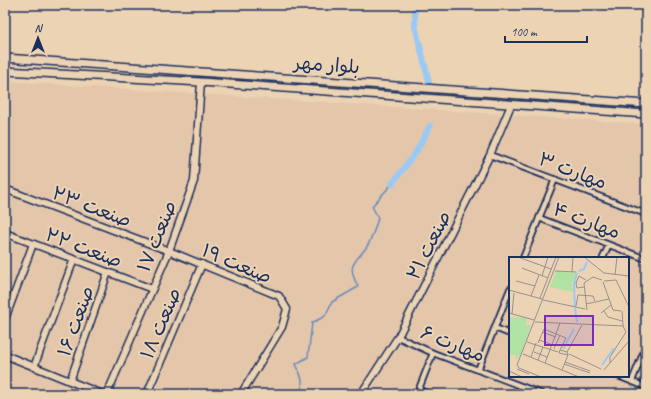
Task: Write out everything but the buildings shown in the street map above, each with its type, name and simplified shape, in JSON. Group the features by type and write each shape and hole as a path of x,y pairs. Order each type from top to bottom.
{"main road":[{"name":"بلوار مهر","path":"5,58 646,104"},
{"name":"بلوار مهر","path":"5,71 201,82 646,114"},
{"path":"411,97 413,87"}],"street":[{"name":"صنعت ۱۷","path":"107,394 169,251 194,181 201,82"},
{"name":"صنعت ۲۱","path":"361,394 398,337 490,155 511,104"},
{"name":"مهارت ۳","path":"490,155 646,214"},
{"path":"523,257 555,179"},
{"name":"صنعت ۲۳","path":"5,189 169,251"},
{"name":"مهارت ۴","path":"539,218 646,259"},
{"name":"صنعت ۲۲","path":"5,233 152,289"},
{"path":"5,319 33,244"},
{"path":"603,257 609,245"},
{"name":"صنعت ۱۹","path":"169,251 279,296 287,309 282,327 242,394"},
{"path":"34,366 74,259"},
{"name":"صنعت ۱۸","path":"147,394 202,264"},
{"name":"صنعت ۱۶","path":"70,381 108,272"},
{"path":"478,370 509,292"},
{"path":"494,328 509,334"},
{"name":"مهارت ۶","path":"398,337 433,353 542,394"},
{"path":"632,382 646,346"},
{"path":"429,394 418,392 433,353"},
{"path":"5,355 102,394"},
{"path":"620,377 646,387"}],"shaded area":[{"path":"5,81 646,124 646,394 5,394"}],"waterway":[{"path":"415,5 415,26 429,82"},
{"path":"392,184 416,152 430,126"},
{"path":"297,394 302,387 302,379 296,364 308,357 312,323 325,316 332,302 358,287 352,269 353,265 372,238 378,218 372,206 392,184"}]}
